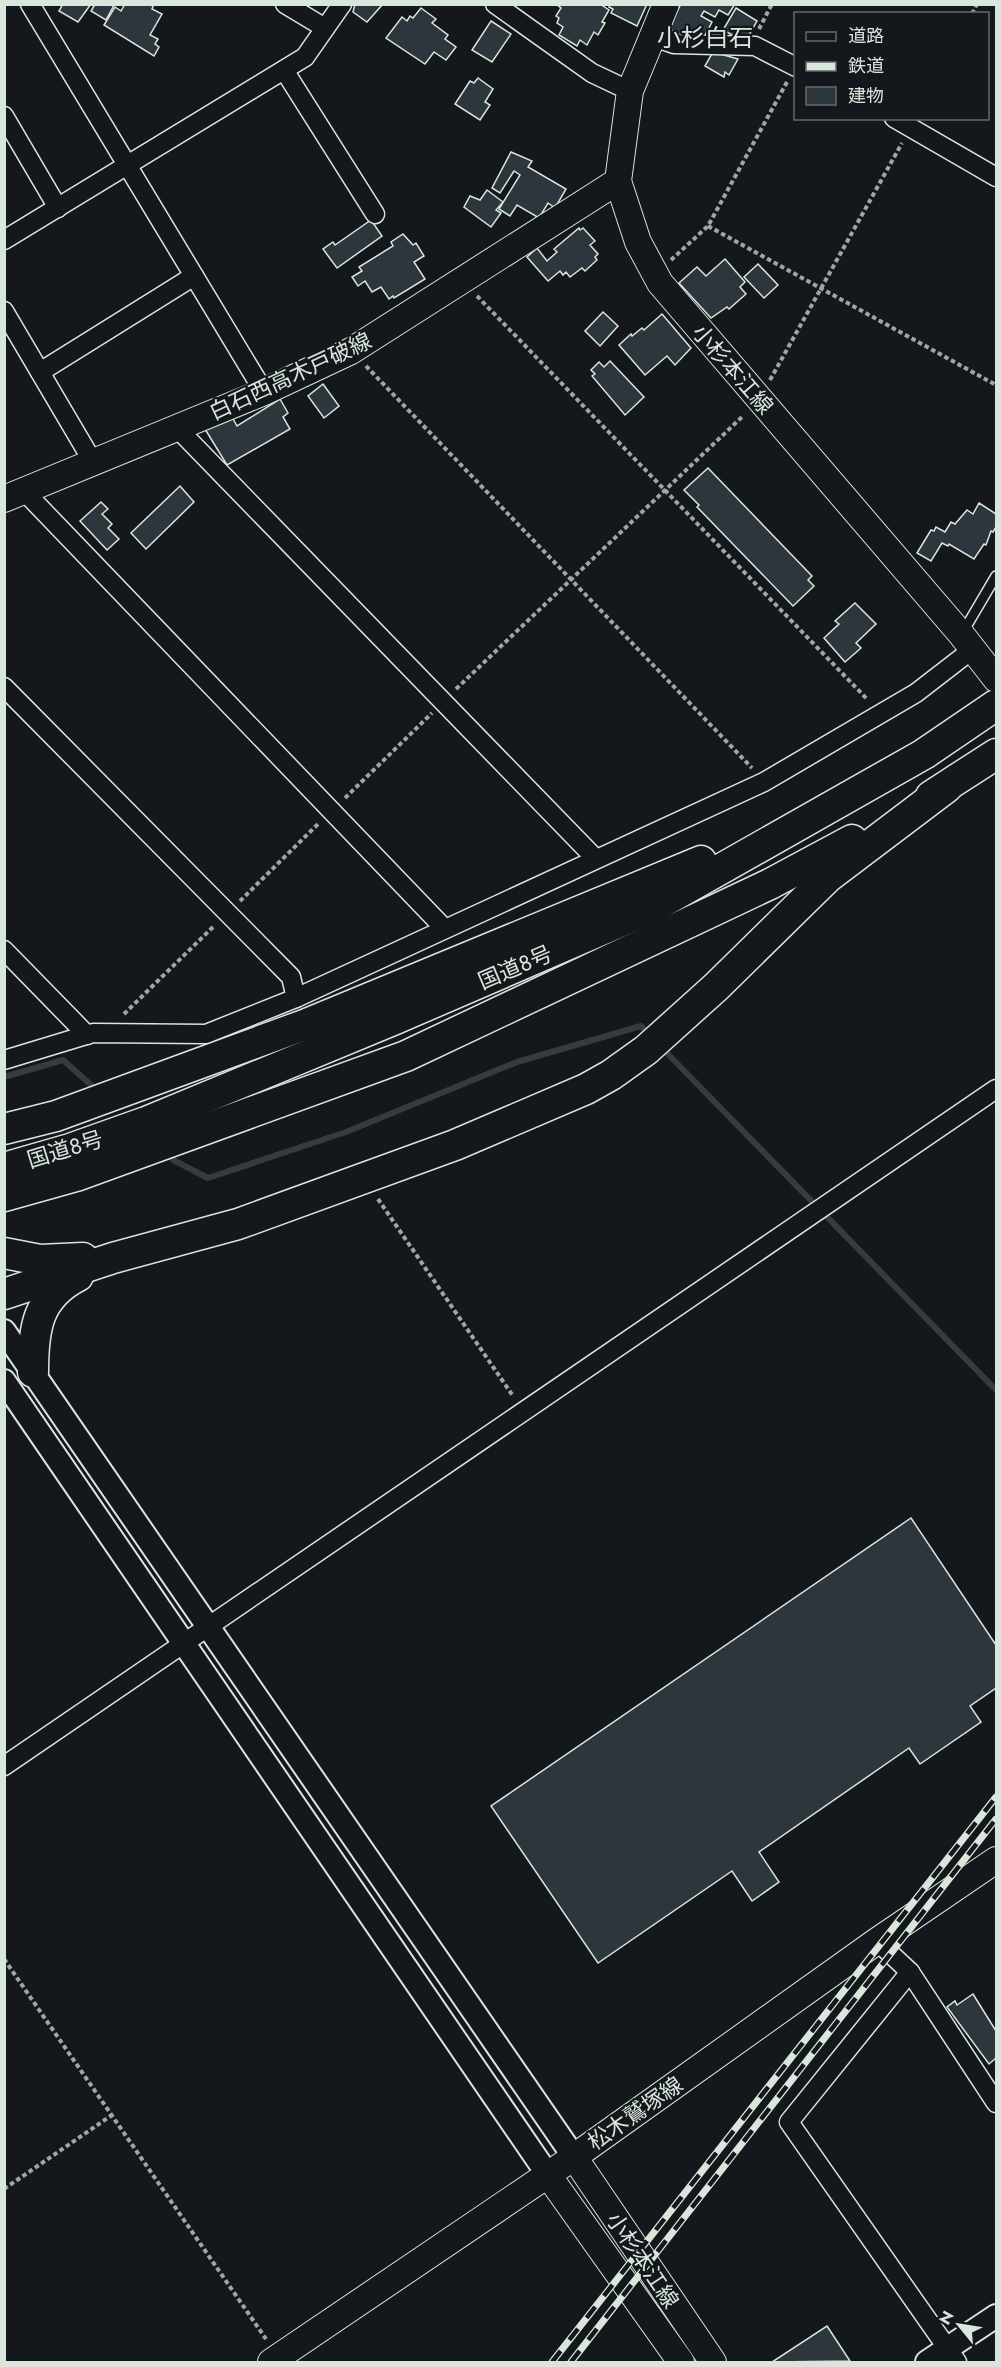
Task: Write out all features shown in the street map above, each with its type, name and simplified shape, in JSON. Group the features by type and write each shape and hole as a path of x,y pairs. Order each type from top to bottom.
{"highway":[{"name":"国道8号","path":"4,1196 79,1175 151,1134 382,1025 652,908 924,754 996,705"},
{"name":"国道8号","path":"4,1167 70,1149 151,1134 406,1056 771,884 947,787 996,754"},
{"path":"4,1294 113,1258 238,1224 366,1178 455,1145 611,1075 646,1050 716,987 828,877 947,787"},
{"path":"4,1129 56,1116 304,1025 623,895 845,799"},
{"path":"4,1253 40,1260 113,1258"},
{"path":"33,1372 33,1335 44,1305 61,1285 113,1258"}],"main road":[{"name":"小杉本江線","path":"666,4 630,91 618,181 638,242 655,274 759,400 967,641 996,679"},
{"name":"白石西高木戸破線","path":"14,495 264,392 351,351 618,181"},
{"name":"松木鷲塚線","path":"275,2360 574,2157 996,1860"},
{"name":"小杉本江線","path":"574,2157 713,2362"},
{"name":"小杉本江線","path":"548,2175 681,2362"}],"street":[{"path":"30,4 264,392"},
{"path":"285,4 325,28"},
{"path":"4,240 305,57 342,4"},
{"path":"495,4 592,73 630,91"},
{"path":"651,36 674,44 751,46 794,67"},
{"path":"284,70 375,214"},
{"path":"4,116 58,208"},
{"path":"897,120 996,177"},
{"path":"40,372 194,276"},
{"path":"4,311 93,462"},
{"path":"177,428 595,858"},
{"path":"14,495 444,928"},
{"path":"4,1060 87,1035 206,1034 296,998 595,858 764,782 916,693 967,641"},
{"path":"4,687 291,977 296,998"},
{"path":"4,950 87,1035"},
{"path":"4,1766 996,1089"},
{"path":"4,1331 574,2157"},
{"path":"4,1382 548,2175"},
{"path":"878,1941 909,1972 996,2103"},
{"path":"909,1972 789,2122 910,2299 952,2356"},
{"path":"927,2362 952,2356 996,2316"}],"lane":[{"path":"967,641 996,576"}],"path":[{"path":"751,46 772,4"},
{"path":"655,274 708,226 794,69"},
{"path":"759,400 911,128"},
{"path":"708,226 996,385"},
{"path":"462,281 881,713"},
{"path":"351,351 764,782"},
{"path":"366,1178 507,1390 526,1410"},
{"path":"4,1959 112,2115 275,2360"},
{"path":"4,2189 112,2115"}],"building":[{"path":"63,4 91,4 78,22 59,11"},
{"path":"92,4 114,5 106,20 91,11 94,6"},
{"path":"125,4 154,4 152,9 162,14 150,35 158,39 155,44 159,47 154,56 104,25 115,7 121,11"},
{"path":"355,4 383,4 367,22 353,12"},
{"path":"556,4 600,4 609,10 602,22 605,23 598,35 594,32 587,45 580,40 577,46 559,35 563,27 557,23 559,18 556,16 561,8"},
{"path":"610,4 647,4 637,26 611,13 613,9 609,7"},
{"path":"681,4 735,4 728,15 719,10 715,17 704,11 701,16 712,22 703,39 687,30 684,37 668,28"},
{"path":"421,8 436,19 432,23 448,35 445,39 456,47 446,60 434,52 425,64 386,38 402,17 407,21 410,16 413,18"},
{"path":"736,8 757,21 745,42 723,30"},
{"path":"491,21 511,34 492,62 472,50"},
{"path":"713,52 738,59 729,75 725,72 724,77 705,66"},
{"path":"478,78 493,89 485,102 490,105 480,120 455,104 470,81 474,83"},
{"path":"511,152 532,161 528,167 566,189 555,208 548,203 539,218 517,205 510,216 499,209 520,175 514,171 500,193 492,188"},
{"path":"487,190 503,202 496,210 501,213 491,227 464,207 470,196 480,200"},
{"path":"371,220 382,236 337,268 323,249 333,242 335,245"},
{"path":"579,228 580,230 583,228 595,241 590,245 598,254 595,257 597,260 585,271 582,268 570,277 566,272 563,275 560,271 548,281 527,257 537,248 547,261 557,252 554,249"},
{"path":"403,234 413,245 416,243 424,256 414,262 425,279 389,299 381,287 372,292 365,281 358,286 352,277 362,271 359,267 393,246 391,242"},
{"path":"725,259 745,282 740,287 746,294 729,309 727,307 711,318 679,283 697,267 706,276"},
{"path":"758,264 778,285 764,298 744,277"},
{"path":"603,312 618,326 600,346 585,331"},
{"path":"662,314 691,348 675,365 667,356 645,375 619,345 631,334 632,336 642,328 644,330"},
{"path":"610,361 644,397 625,415 592,376 595,374 591,370 599,362 604,367"},
{"path":"323,384 339,406 324,418 308,396"},
{"path":"280,399 288,413 283,417 290,429 227,465 205,429 232,417 237,426"},
{"path":"708,468 812,576 808,580 814,586 793,606 697,507 699,505 684,490"},
{"path":"180,486 194,502 146,549 131,533"},
{"path":"101,502 108,509 102,514 112,524 108,528 119,539 107,550 80,521"},
{"path":"979,503 996,514 996,527 993,532 991,531 986,545 984,544 974,559 949,544 948,546 942,543 931,561 917,553 931,530 934,531 936,527 945,532 951,522 955,524 967,510 973,514"},
{"path":"855,603 876,624 856,643 861,648 845,662 824,638 839,624 835,621"},
{"path":"911,1518 996,1645 996,1688 970,1706 981,1722 920,1764 909,1748 759,1852 779,1882 752,1901 732,1871 598,1963 491,1806"},
{"path":"973,1994 996,2031 996,2058 989,2064 947,2007 955,2001 957,2005"},
{"path":"827,2326 850,2361 772,2362"}],"waterway":[{"path":"166,1154 208,1178 346,1132 517,1062 641,1026 650,1036"},
{"path":"661,1047 996,1390"},
{"path":"4,1077 63,1060 99,1092"}],"railway":[{"path":"552,2362 996,1797"},
{"path":"571,2362 996,1819"}],"district":[{"name":"小杉白石","path":"705,37"}]}
